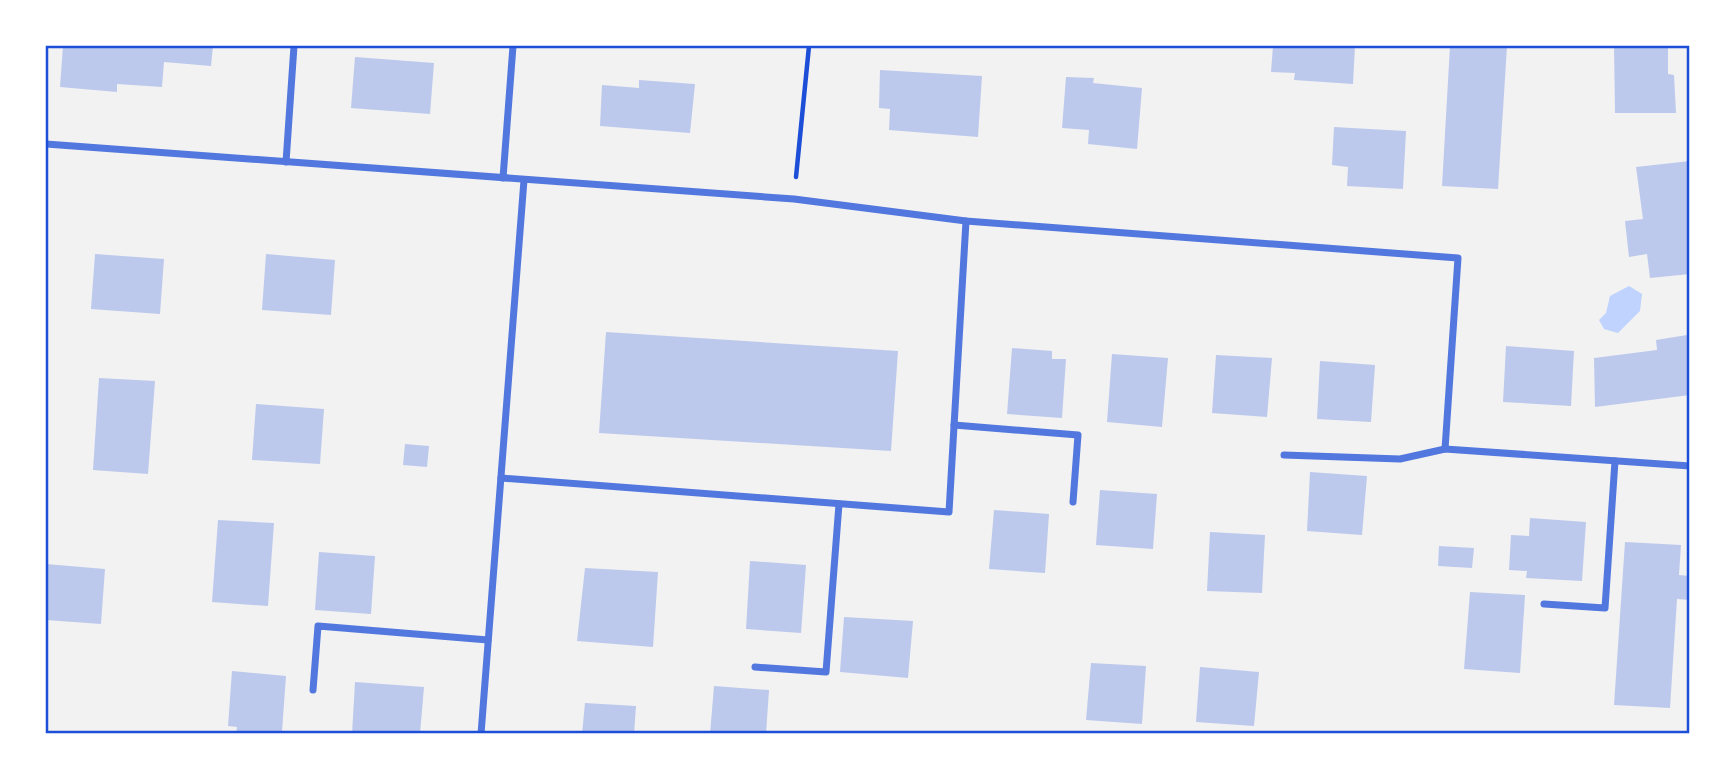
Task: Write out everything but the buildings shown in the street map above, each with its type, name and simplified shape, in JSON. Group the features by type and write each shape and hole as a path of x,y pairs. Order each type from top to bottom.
{"street":[{"path":"286,162 294,46"},
{"path":"503,178 513,46"},
{"path":"46,144 794,199 966,220 1458,258 1445,449"},
{"path":"481,733 524,180"},
{"path":"501,478 949,512 966,220"},
{"path":"954,425 1078,435 1073,502"},
{"path":"1284,455 1400,459 1445,449 1689,466"},
{"path":"1544,604 1605,608 1615,461"},
{"path":"755,667 826,672 839,504"},
{"path":"313,690 318,626 488,640"}],"path":[{"path":"794,199 809,46"}],"water":[{"path":"1629,286 1642,294 1640,311 1618,333 1604,329 1599,320 1606,313 1610,296"}]}
